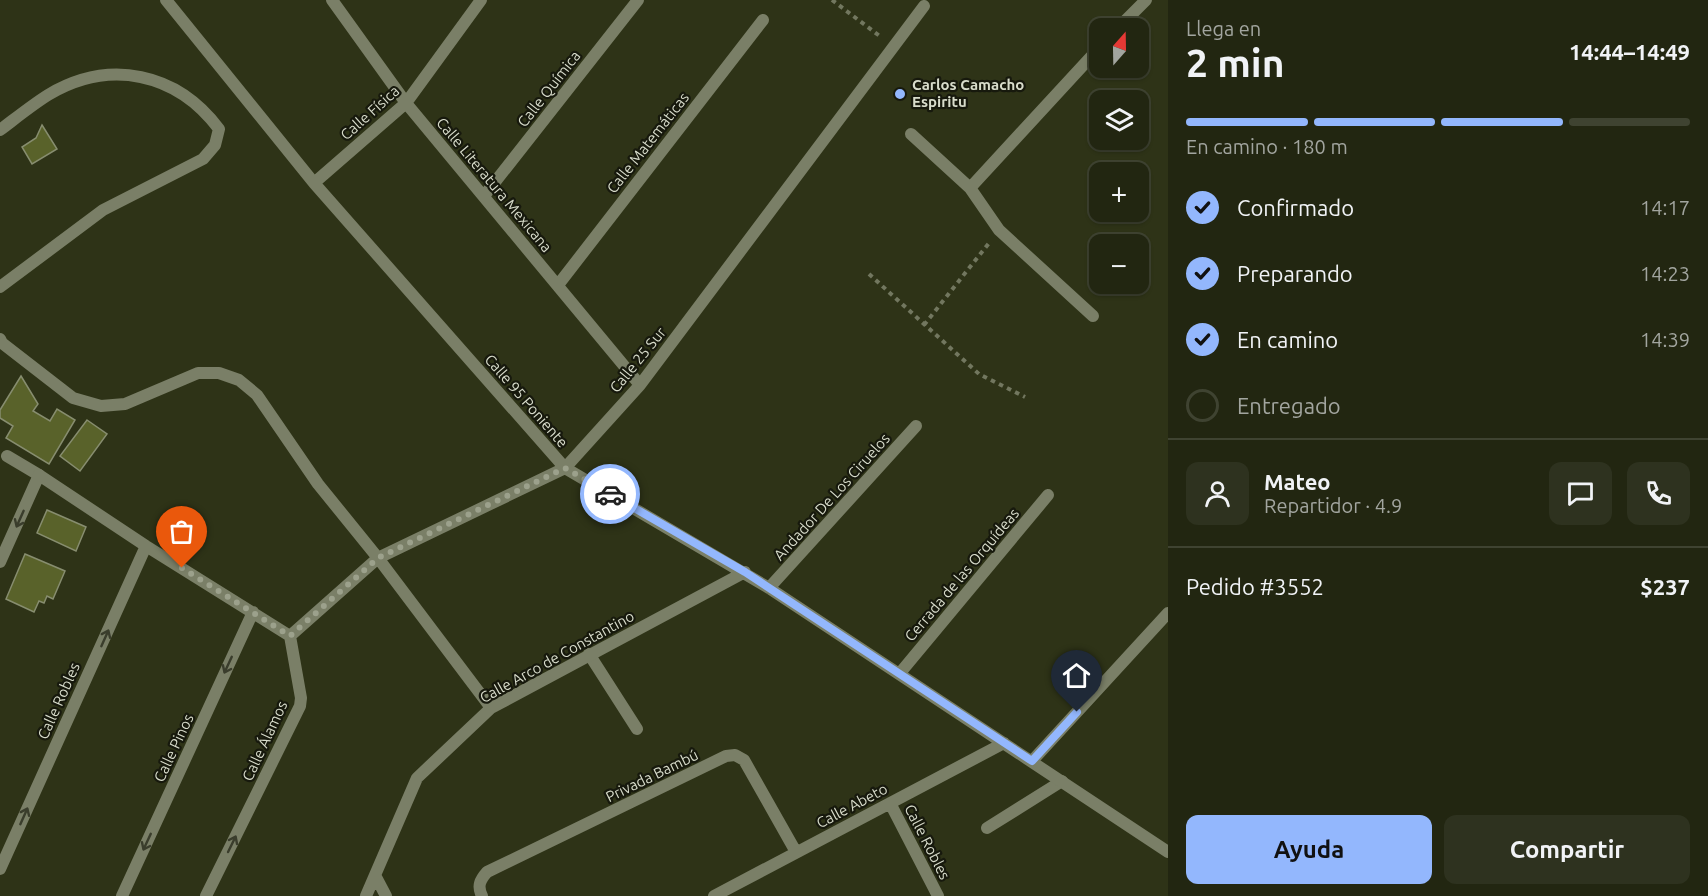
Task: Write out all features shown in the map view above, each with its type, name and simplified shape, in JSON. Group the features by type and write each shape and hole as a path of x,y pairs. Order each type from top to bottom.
{"street":[{"name":"Calle 95 Poniente","path":"166,0 314,183 565,468 745,572 1167,850"},
{"name":"Calle Física","path":"314,183 406,103 481,0"},
{"name":"Calle Química","path":"484,196 638,0"},
{"path":"1128,18 1146,0"},
{"name":"Calle Literatura Mexicana","path":"335,1 406,103 640,385"},
{"name":"Calle 25 Sur","path":"290,636 378,558 565,468 640,385 924,6"},
{"name":"Calle Matemáticas","path":"558,285 763,20"},
{"path":"970,188 1089,59"},
{"path":"0,130 49,94 76,82 101,76 135,74 163,83 203,108 219,129 215,145 203,159 103,210 0,287"},
{"path":"911,134 970,188 999,230 1093,316"},
{"path":"0,339 2,343 73,398 101,406 125,404 198,374 219,373 238,380 257,395 318,484 378,558 491,708"},
{"name":"Andador De Los Ciruelos","path":"770,588 915,426"},
{"path":"7,456 290,636"},
{"path":"0,562 39,475"},
{"name":"Cerrada de las Orquídeas","path":"900,674 1048,495"},
{"name":"Calle Robles","path":"0,869 146,546"},
{"name":"Calle Arco de Constantino","path":"366,896 376,878 417,778 491,708 745,572"},
{"name":"Calle Pinos","path":"122,896 253,612"},
{"path":"1032,761 1168,613"},
{"name":"Calle Álamos","path":"206,896 300,706 290,636"},
{"path":"589,654 637,729"},
{"name":"Calle Abeto","path":"714,896 1004,743"},
{"name":"Privada Bambú","path":"482,896 479,890 480,880 487,872 726,756 735,755 744,760 796,852"},
{"path":"987,828 1062,781"},
{"name":"Calle Robles","path":"890,803 938,896"},
{"path":"376,878 386,896"}],"path":[{"path":"832,0 894,46"},
{"path":"924,325 999,230"},
{"path":"869,274 979,374 1025,397"}],"building":[{"path":"42,125 57,149 32,164 22,147 36,138"},
{"path":"21,376 38,404 33,411 50,421 57,409 75,420 49,464 6,438 13,426 0,418 0,410"},
{"path":"87,420 107,434 80,471 60,456"},
{"path":"47,510 86,527 76,551 37,533"},
{"path":"25,554 65,571 53,599 47,596 44,603 39,601 34,612 6,599"}],"way so far":[{"path":"182,568 290,636 378,558 565,468 610,494"}],"place":[{"name":"Carlos Camacho Espiritu","path":"900,94"}],"route":[{"path":"610,494 745,572 1032,761 1077,712"}]}
